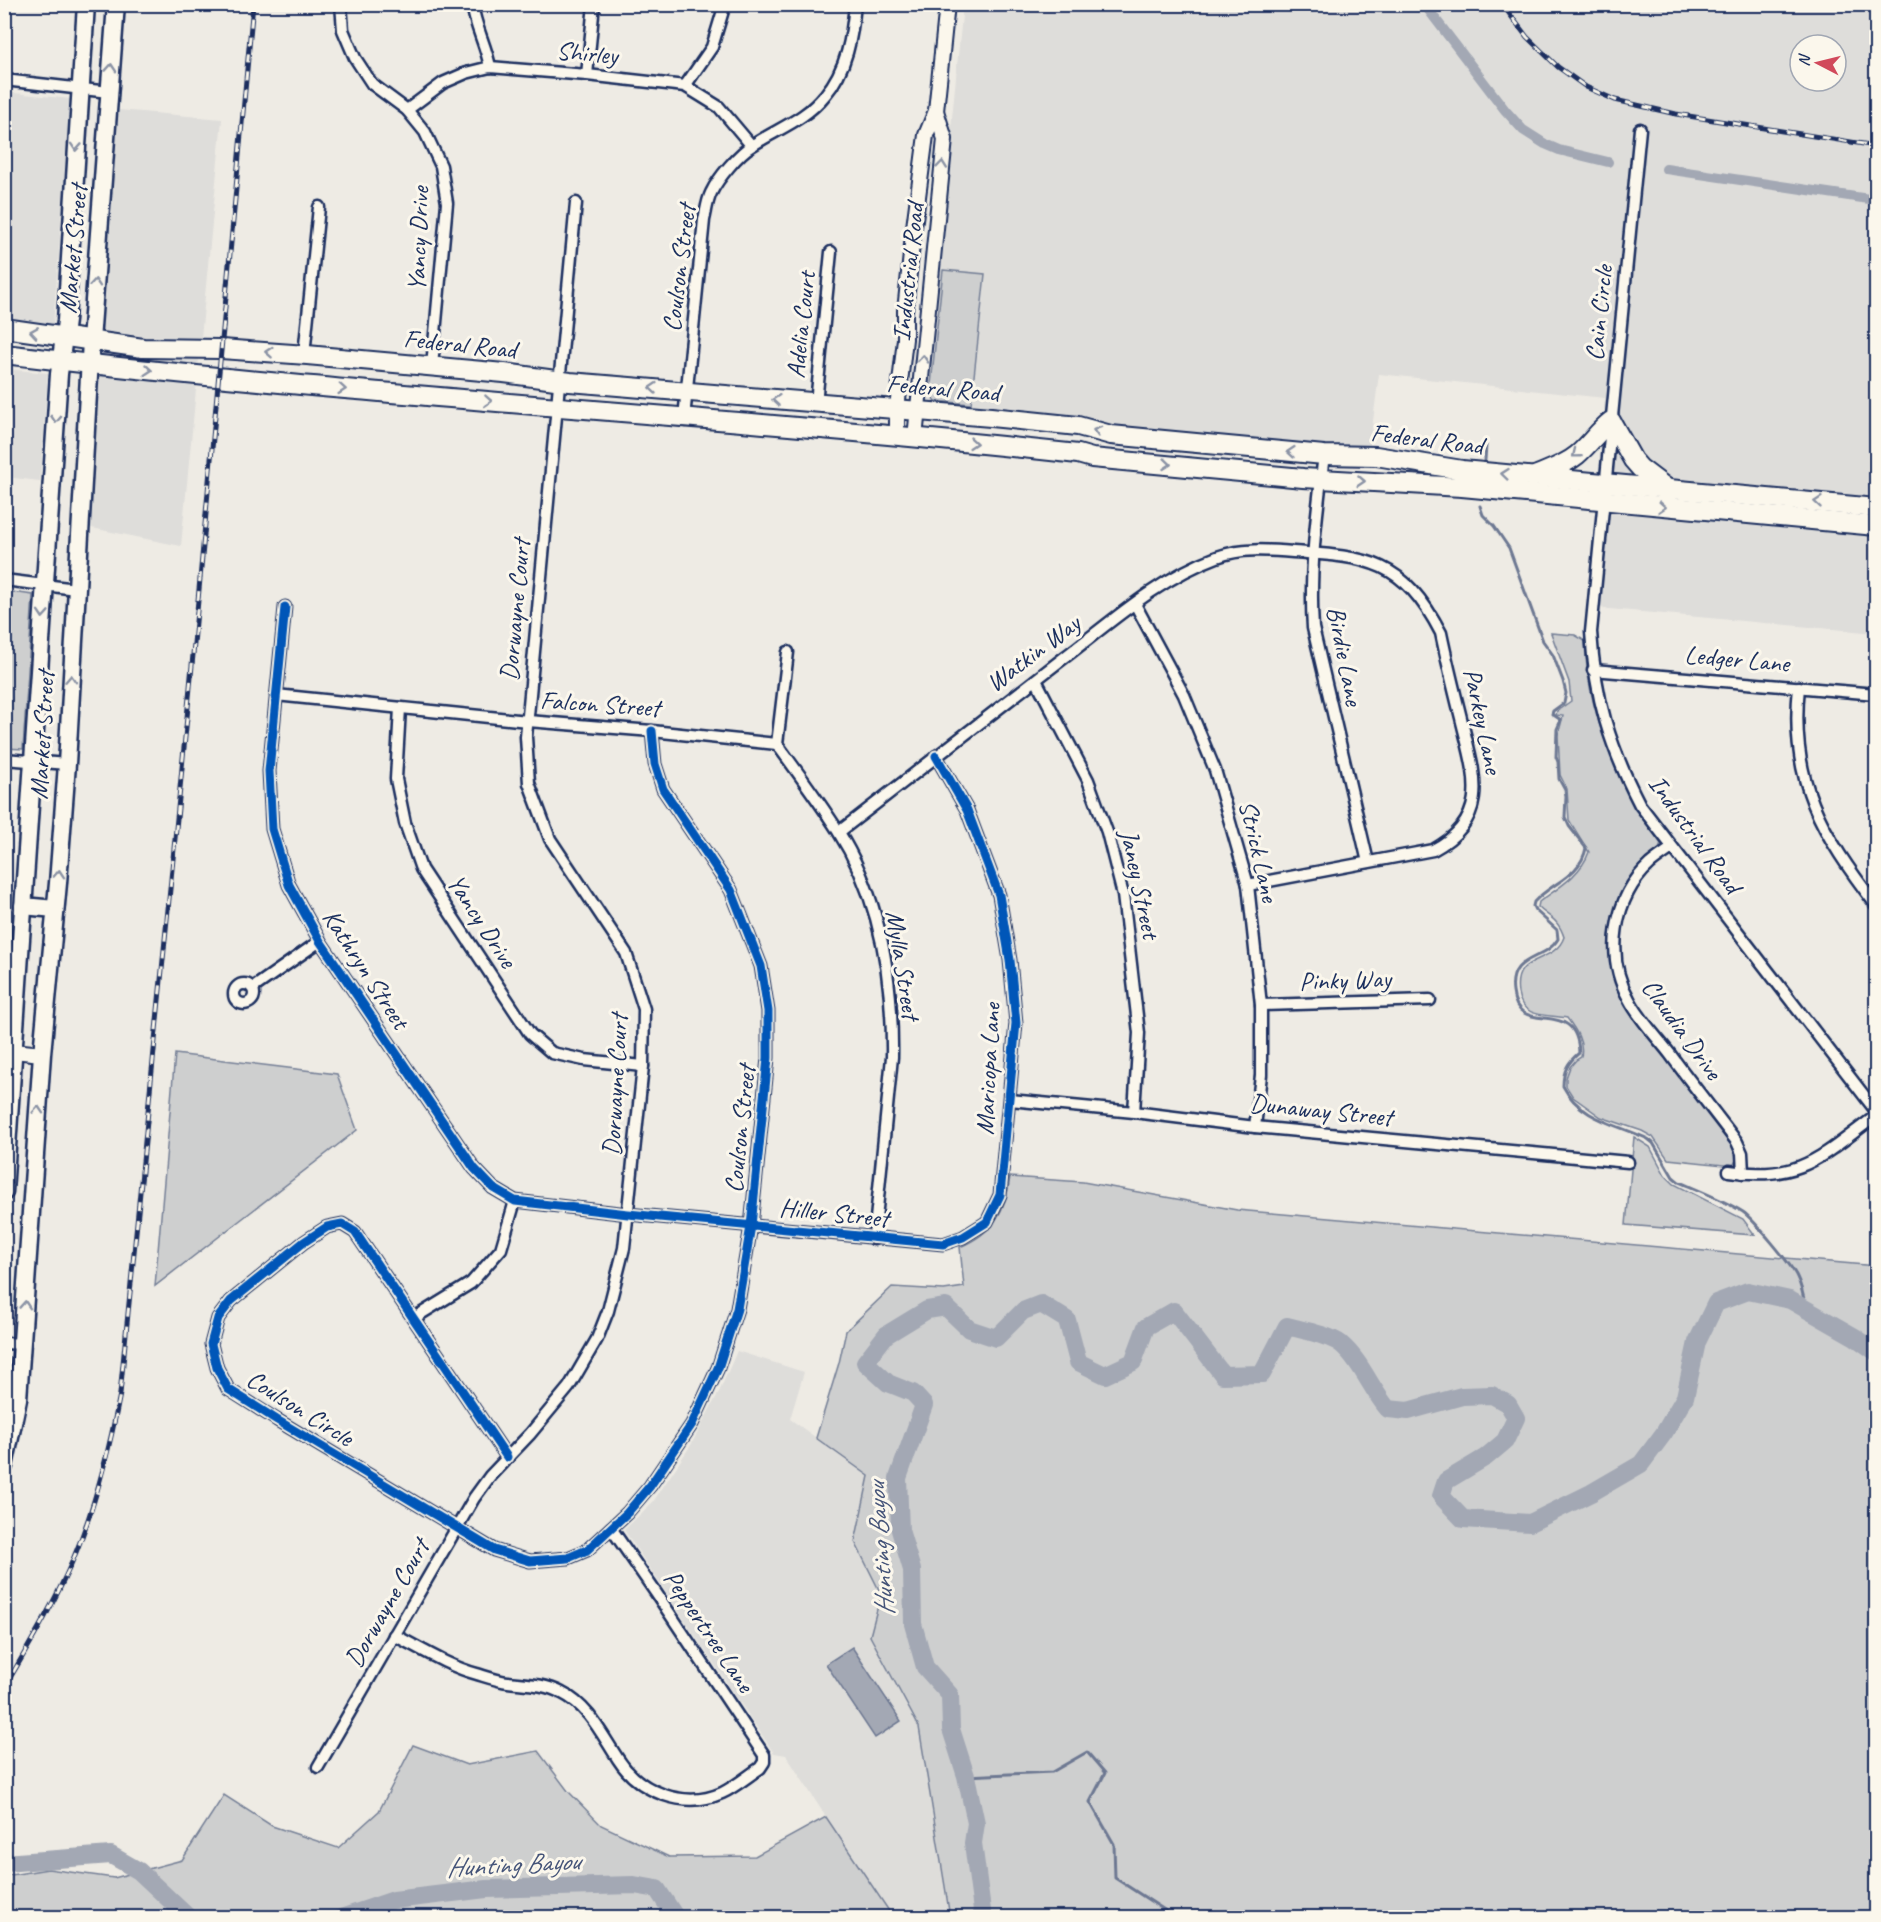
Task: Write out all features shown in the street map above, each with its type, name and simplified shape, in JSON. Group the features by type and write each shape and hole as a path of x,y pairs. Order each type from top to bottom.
{"main road":[{"name":"Market Street","path":"5,1187 9,1050 22,906 60,361 64,337 86,4"},
{"name":"Market Street","path":"4,1467 18,1399 23,1344 42,1053 67,764 91,341 116,4"},
{"name":"Federal Road","path":"4,328 143,348 221,349 432,366 559,381 1078,426 1111,435 1324,455 1376,456 1462,470 1534,477 1604,493 1669,490 1876,526"},
{"name":"Federal Road","path":"4,354 430,397 906,437 1078,454 1092,458 1321,478 1604,493 1751,505 1876,508"},
{"path":"304,385 306,355"},
{"path":"430,397 432,366"},
{"path":"1534,477 1564,464 1578,454 1600,429 1611,421 1633,460 1669,490"},
{"path":"1123,460 1125,436"},
{"path":"22,906 56,909"},
{"path":"5,1187 33,1184"}],"street":[{"name":"Yancy Drive","path":"340,4 343,30 355,58 372,84 406,110 432,143 441,166 447,190 447,203 432,366"},
{"path":"472,4 478,33 487,51 490,67"},
{"path":"587,75 594,4"},
{"path":"685,86 712,47 725,4"},
{"name":"Coulson Street","path":"684,418 704,220 711,194 730,167 751,146 791,125 824,97 843,66 851,40 855,4"},
{"name":"Industrial Road","path":"906,437 897,409 913,235 926,135 936,111 947,4"},
{"name":"Shirley","path":"406,110 443,83 466,73 490,67 587,75 685,86 719,107 751,146"},
{"path":"4,80 109,92"},
{"name":"Industrial Road","path":"906,437 918,411 945,139 936,111"},
{"name":"Cain Circle","path":"1604,493 1640,129"},
{"name":"Dorwayne Court","path":"318,1767 457,1527 490,1476 530,1434 568,1387 597,1339 618,1276 628,1214 643,1066 644,1009 626,953 550,839 529,783 526,755 576,203"},
{"path":"306,355 318,207"},
{"path":"913,235 935,238"},
{"name":"Adelia Court","path":"816,403 831,252"},
{"name":"Birdie Lane","path":"1324,455 1313,553 1311,600 1313,628 1368,862"},
{"name":"Industrial Road","path":"1604,493 1590,632 1596,691 1610,741 1626,779 1640,805 1672,848 1876,1111"},
{"name":"Watkin Way","path":"839,832 1135,604 1188,570 1218,556 1251,550 1274,550"},
{"name":"Parkey Lane","path":"1248,885 1433,850 1461,831 1475,800 1475,774 1441,633 1417,594 1396,575 1379,565 1359,558 1274,550"},
{"path":"4,580 76,589"},
{"name":"Strick Lane","path":"1135,604 1184,695 1215,770 1248,885 1261,1005 1261,1075 1255,1127"},
{"name":"Kathryn Street","path":"285,607 269,771 272,829 289,885 320,941 474,1168 494,1188 515,1201 628,1214"},
{"path":"777,744 788,652"},
{"name":"Ledger Lane","path":"1593,670 1876,694"},
{"name":"Janey Street","path":"1036,680 1088,780 1107,832 1123,895 1139,1033 1134,1112"},
{"path":"1799,687 1797,731 1807,790 1827,835 1876,905"},
{"name":"Falcon Street","path":"276,695 528,722 652,730 777,744"},
{"name":"Yancy Drive","path":"400,708 396,779 405,823 421,869 530,1034 552,1053 584,1060 643,1066"},
{"name":"Coulson Street","path":"457,1527 494,1550 530,1562 568,1558 587,1550 650,1486 678,1448 704,1401 718,1368 737,1309 751,1226 768,1058 768,1011 761,966 731,890 663,789 655,764 652,730"},
{"name":"Mylla Street","path":"777,744 839,832 871,902 884,951 888,974 892,1057 874,1239"},
{"name":"Maricopa Lane","path":"936,756 967,810 999,895 1010,960 1016,1023 1011,1100 1000,1195 990,1216"},
{"path":"4,759 67,764"},
{"name":"Claudia Drive","path":"1672,848 1649,865 1636,880 1625,900 1618,920 1615,942 1618,971 1630,1002 1737,1142 1743,1153 1743,1173"},
{"path":"253,988 320,941"},
{"name":"Pinky Way","path":"1261,1005 1430,999"},
{"path":"9,1050 42,1053"},
{"name":"Dunaway Street","path":"1011,1100 1255,1127 1628,1162"},
{"path":"1729,1171 1761,1175 1795,1170 1812,1162 1876,1116"},
{"path":"414,1318 471,1283 501,1249 515,1201"},
{"name":"Hiller Street","path":"628,1214 943,1244 963,1237 987,1222 990,1216"},
{"name":"Coulson Circle","path":"457,1527 228,1389 217,1368 211,1344 218,1318 231,1301 304,1242 327,1227 342,1224 355,1232 507,1457"},
{"path":"4,1343 23,1344"},
{"name":"Peppertree Lane","path":"394,1635 459,1668 506,1682 551,1688 565,1695 590,1716 629,1774 662,1795 678,1799 709,1798 723,1793 760,1768 764,1762 764,1755 610,1528"}],"shaded area":[{"path":"963,5 1876,5 1876,633 1598,608 1598,477 1605,398 1379,374 1369,452 924,405"},
{"path":"5,92 71,99 53,326 5,320"},
{"path":"119,110 222,119 181,546 87,527 97,329"},
{"path":"943,270 985,274 971,404 935,401 930,394"},
{"path":"5,369 48,373 40,481 5,477"},
{"path":"5,591 33,595 23,749 5,748"},
{"path":"1551,633 1575,635 1585,641 1592,696 1608,748 1631,797 1661,844 1658,852 1617,906 1610,930 1609,952 1612,972 1620,992 1643,1029 1732,1144 1737,1158 1733,1166 1668,1159 1653,1137 1601,1117 1573,1097 1566,1086 1566,1078 1570,1067 1581,1057 1580,1041 1576,1032 1567,1018 1537,1014 1530,1011 1520,1001 1518,980 1521,971 1527,965 1552,952 1564,937 1556,922 1538,907 1539,902 1575,874 1589,852 1569,820 1567,789 1560,775 1558,735 1563,716 1556,715 1557,711 1571,701 1569,682"},
{"path":"175,1054 337,1074 357,1130 155,1286"},
{"path":"1634,1137 1650,1147 1665,1175 1674,1184 1743,1219 1755,1235 1626,1225"},
{"path":"1010,1177 1083,1182 1237,1210 1876,1266 1876,1917 950,1917 919,1727 870,1636 881,1594 855,1542 869,1476 816,1438 839,1363 846,1331 892,1287 944,1290 964,1287 960,1247 981,1235 996,1220 1005,1201"},
{"path":"737,1351 804,1372 790,1419 869,1476 855,1542 881,1594 870,1636 919,1727 950,1917 893,1917 888,1913 786,1755 774,1753 624,1530 653,1502 691,1445 720,1390"},
{"path":"852,1647 901,1721 875,1738 826,1664"},
{"path":"413,1745 467,1765 538,1751 568,1791 601,1825 669,1857 755,1856 826,1817 893,1917 5,1917 5,1876 48,1869 114,1878 182,1860 224,1795 272,1826 338,1848 379,1811"}],"waterway":[{"path":"1424,4 1523,130 1559,150 1608,162"},
{"path":"1666,169 1869,199 1876,203"},
{"path":"1485,460 1486,445"},
{"path":"1480,506 1483,515 1494,526 1509,548 1543,641 1553,655 1563,681 1566,693 1564,703 1552,714 1561,720 1557,729 1556,757 1559,779 1566,796 1565,817 1586,848 1578,866 1534,902 1535,910 1557,930 1558,939 1552,946 1528,960 1516,971 1513,992 1517,1006 1525,1013 1559,1020 1569,1025 1576,1035 1579,1053 1567,1067 1564,1076 1563,1086 1570,1097 1579,1106 1600,1119 1648,1139 1653,1143 1673,1177 1679,1182 1743,1212 1772,1243 1797,1277 1806,1309"},
{"name":"Hunting Bayou","path":"983,1918 973,1843 976,1823 966,1776 951,1729 950,1695 925,1667 913,1624 912,1570 900,1530 898,1478 924,1405 913,1393 888,1383 865,1362 886,1335 927,1310 946,1307 969,1329 996,1338 1023,1311 1041,1304 1067,1320 1078,1362 1105,1375 1133,1362 1146,1327 1174,1311 1223,1375 1262,1374 1287,1326 1315,1333 1336,1341 1348,1351 1388,1409 1408,1411 1462,1396 1492,1395 1508,1404 1516,1418 1505,1441 1486,1457 1446,1481 1441,1496 1463,1519 1530,1523 1591,1493 1641,1464 1664,1433 1685,1397 1697,1342 1716,1303 1748,1291 1790,1300 1855,1337 1876,1352"},
{"path":"966,1776 1052,1772 1087,1752 1105,1773 1090,1802 1114,1844 1115,1878 1166,1911 1165,1918"},
{"name":"Hunting Bayou","path":"4,1863 111,1855 139,1871 189,1918"},
{"name":"Hunting Bayou","path":"341,1918 394,1900 486,1889 634,1885 657,1889 676,1918"}],"railway":[{"path":"4,1688 65,1578 80,1542 100,1479 120,1394 190,687 253,4"},
{"path":"1502,4 1527,37 1558,67 1586,87 1615,100 1676,114 1876,146"}],"cycle path":[{"path":"285,607 269,771 272,829 289,885 320,941 474,1168 493,1188 515,1201 943,1244 963,1237 987,1222 1000,1195 1016,1023 1010,960 999,895 967,810 936,756"},
{"path":"507,1457 355,1232 342,1224 327,1227 304,1242 231,1301 218,1318 211,1344 217,1368 228,1389 494,1550 530,1561 568,1558 587,1550 627,1513 650,1486 692,1424 718,1368 737,1309 751,1226 768,1058 768,1011 761,966 731,890 663,789 655,764 652,731"}]}
